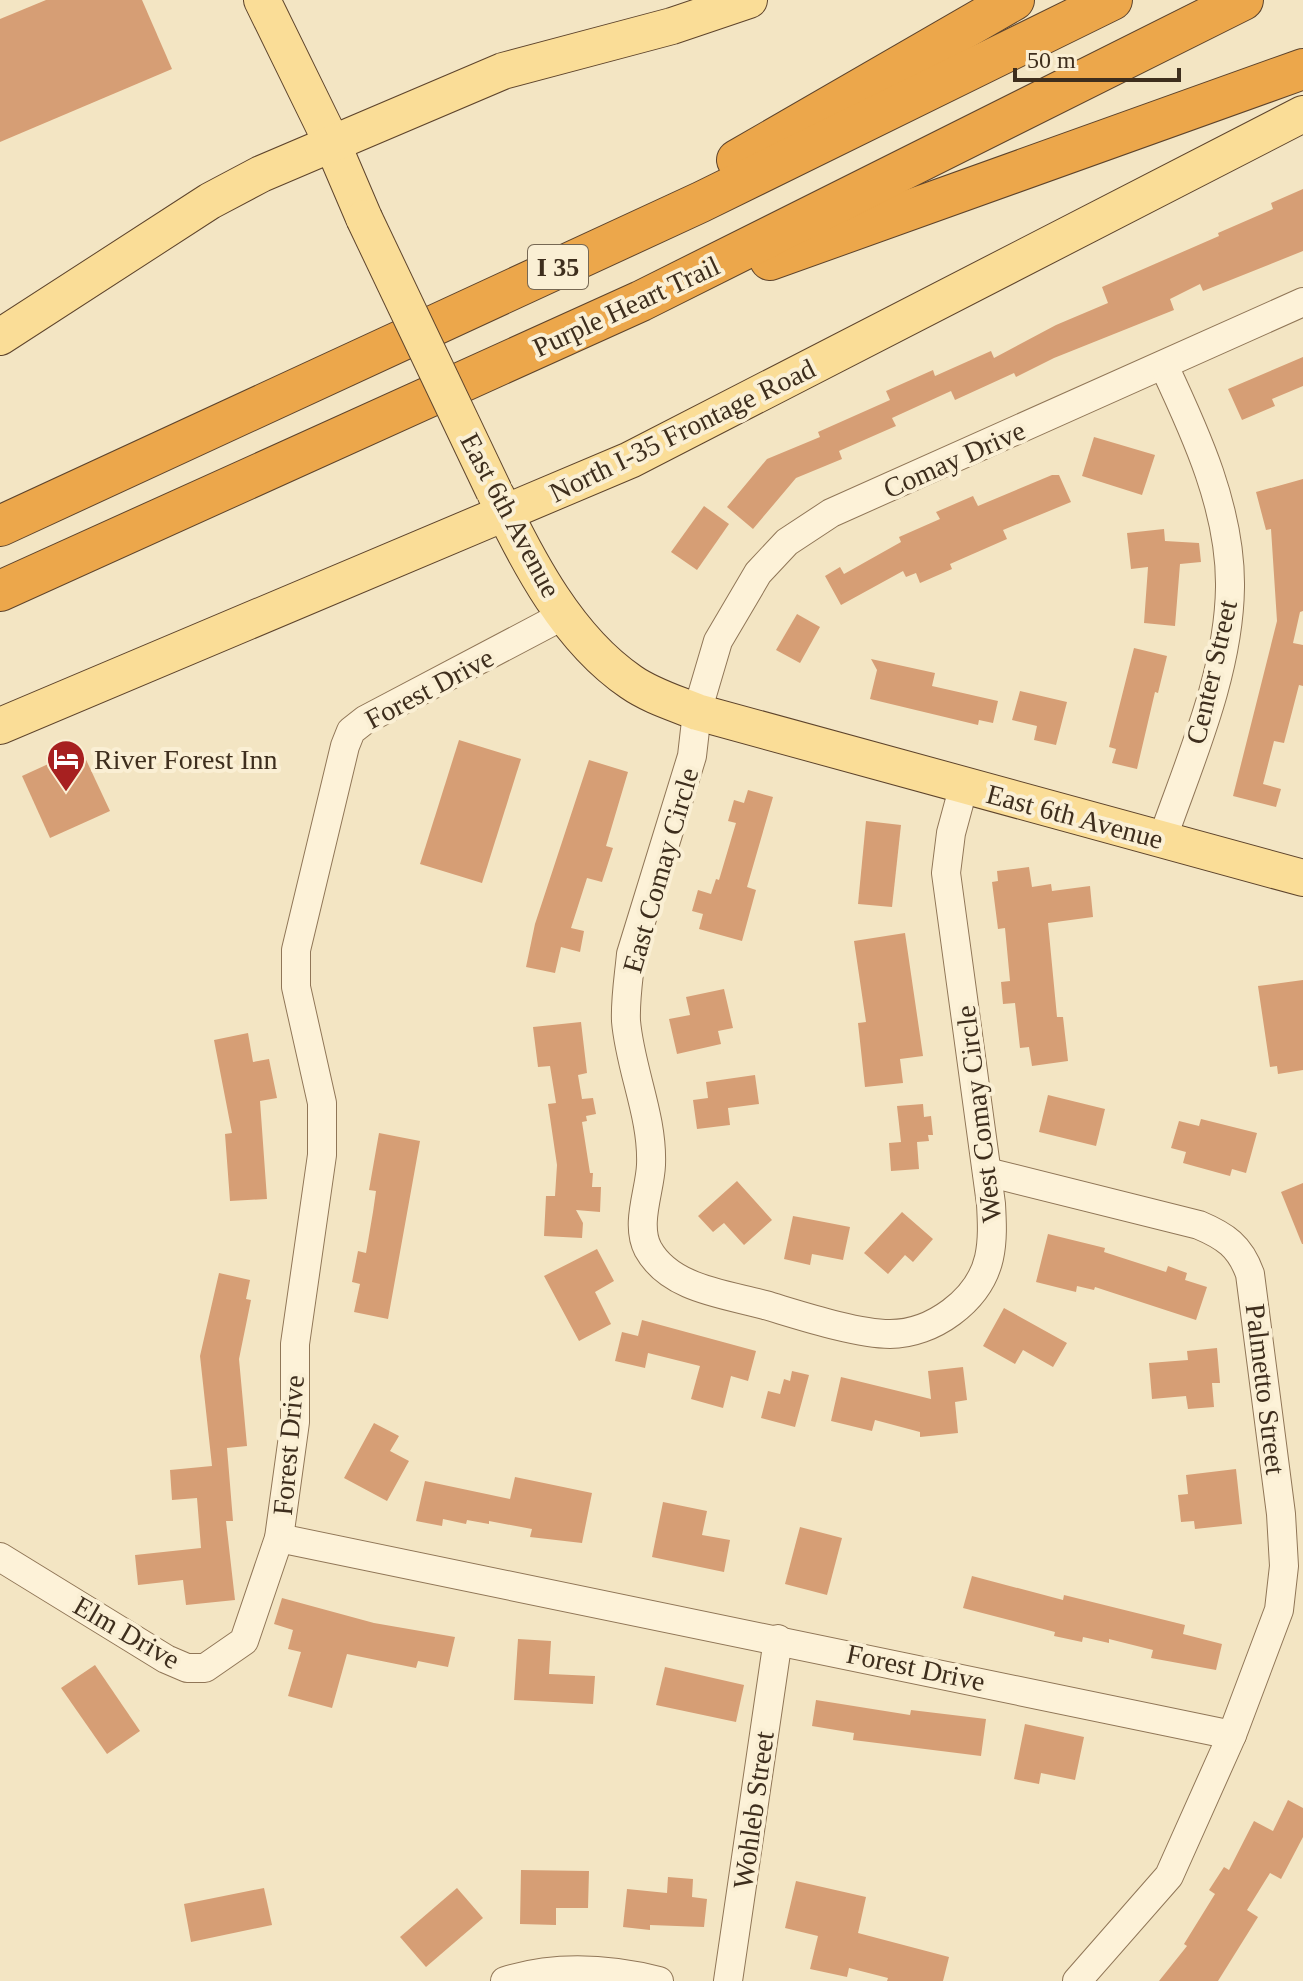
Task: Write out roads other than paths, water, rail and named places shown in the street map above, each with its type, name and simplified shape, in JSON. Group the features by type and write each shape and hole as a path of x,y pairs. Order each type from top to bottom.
{"highway":[{"path":"541,274 1014,0"},
{"name":"I 35","path":"0,526 715,195 1112,0"},
{"name":"Purple Heart Trail","path":"0,591 641,301 1243,0"},
{"path":"641,301 801,250 1137,126 1303,69"}],"main road":[{"name":"East 6th Avenue","path":"262,0 499,503 540,579 581,637 629,681 697,712 1303,878"},
{"path":"0,337 210,201 261,174 503,71 672,26 749,0"},
{"name":"North I-35 Frontage Road","path":"1,726 499,503 723,413 1303,114"}],"street":[{"name":"Comay Drive","path":"697,712 718,641 735,607 758,573 787,542 831,513 1303,302"},
{"name":"Center Street","path":"1162,840 1203,721 1224,641 1230,589 1222,516 1187,416 1164,366"},
{"name":"Forest Drive","path":"566,614 365,720 351,731 340,762 296,950 296,987 322,1103 322,1155 295,1344 295,1422 279,1538 1232,1735"},
{"name":"East Comay Circle","path":"697,712 692,756 631,954 627,987 626,1022 649,1134 651,1165 643,1228 649,1250 675,1278 790,1312"},
{"name":"West Comay Circle","path":"790,1312 885,1334 907,1334 925,1328 955,1309 977,1284 988,1262 993,1237 987,1172 946,873 951,833 964,785"},
{"name":"Palmetto Street","path":"987,1172 1199,1225 1223,1235 1244,1257 1256,1301 1266,1374 1284,1566 1279,1610 1232,1735 1169,1876 1077,1981"},
{"name":"Elm Drive","path":"0,1557 166,1659 187,1668 205,1668 244,1641 279,1538"},
{"name":"Wohleb Street","path":"728,1981 778,1639"},
{"path":"505,1981 530,1973 566,1969 629,1974 659,1981"}],"place":[{"name":"River Forest Inn","path":"66,793"}]}
